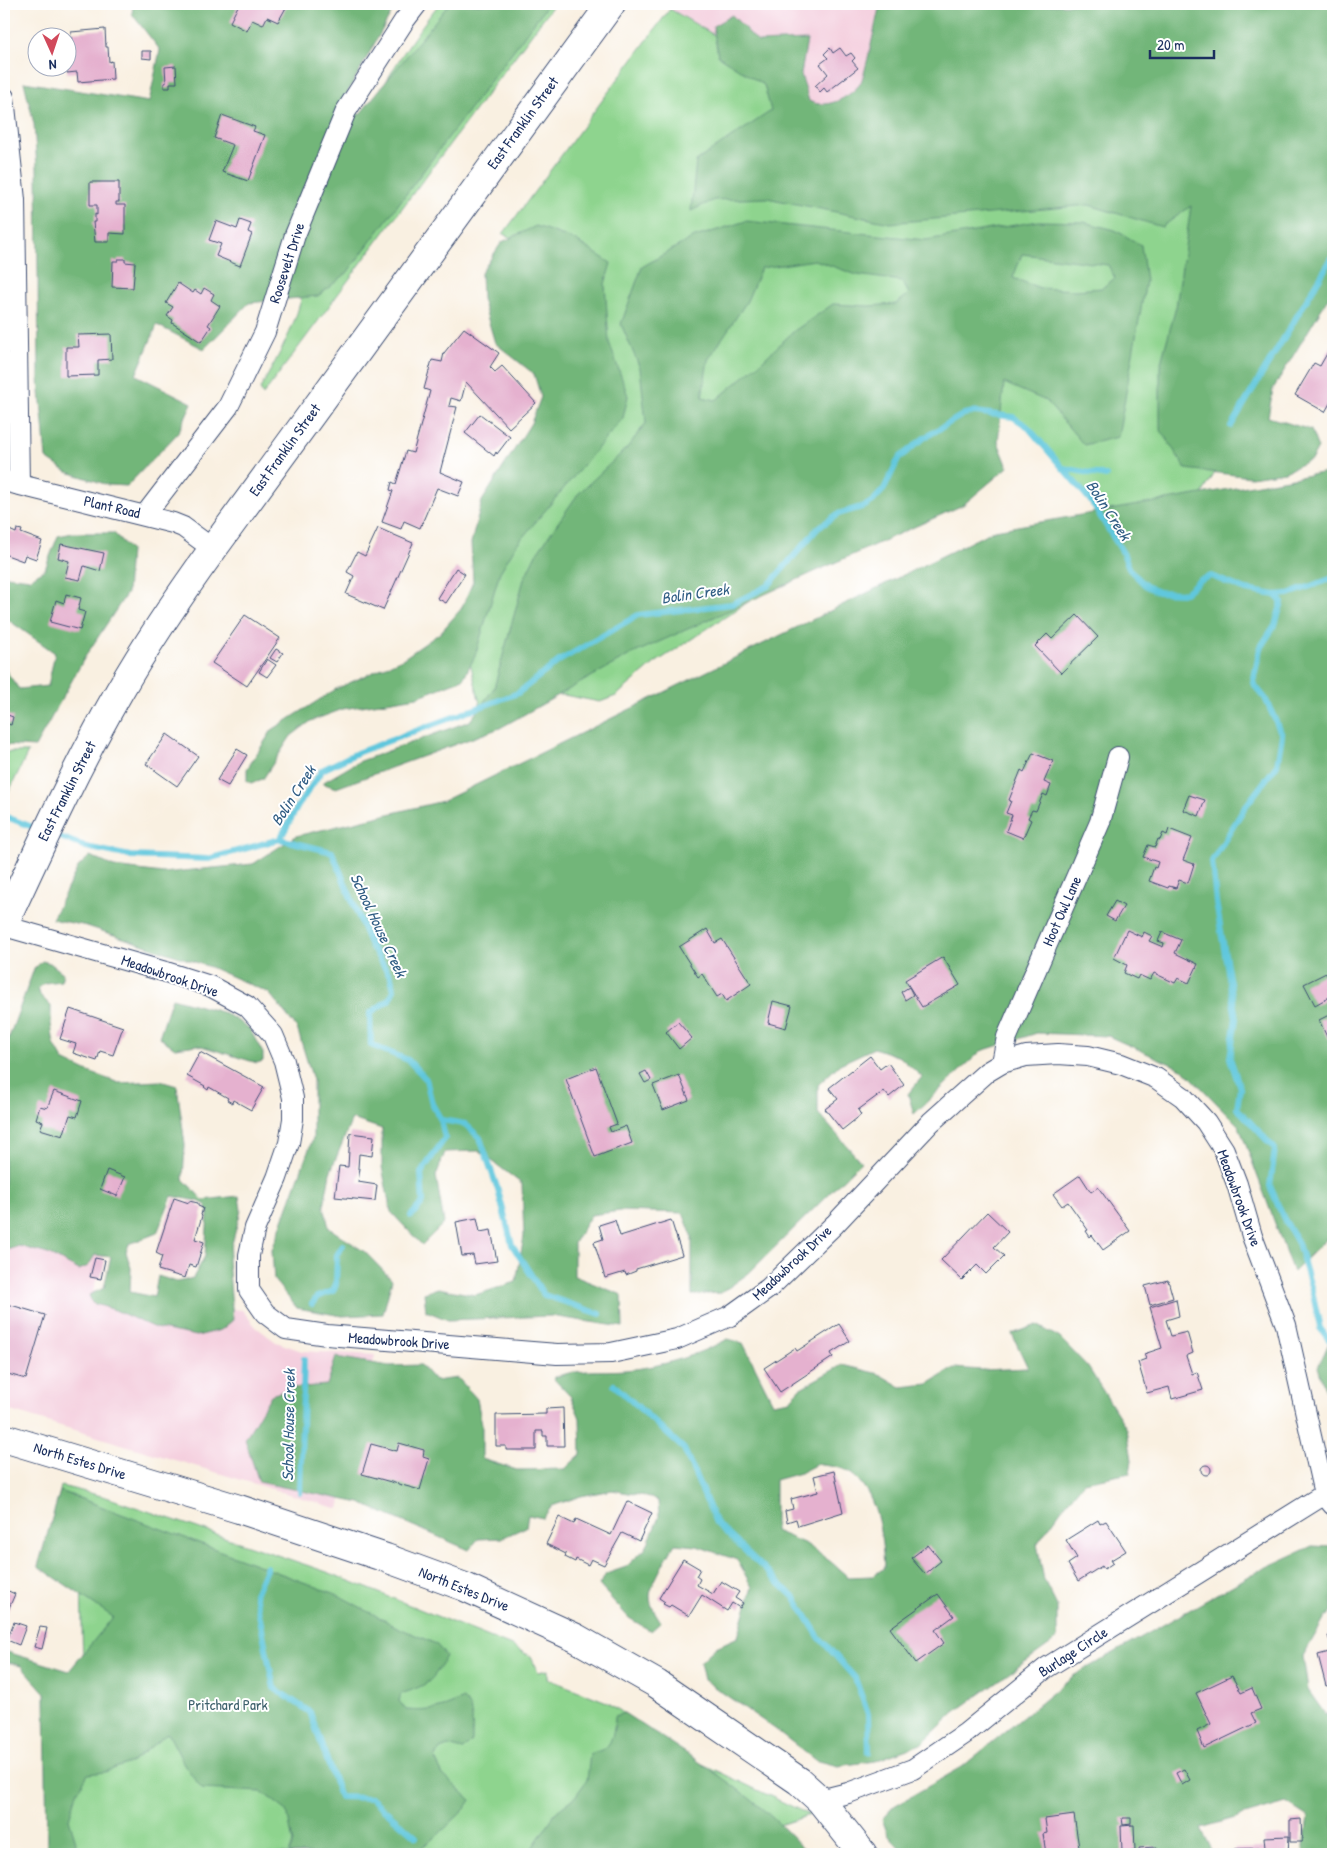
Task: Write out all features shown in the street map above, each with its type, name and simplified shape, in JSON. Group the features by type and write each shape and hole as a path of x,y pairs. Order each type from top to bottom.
{"main road":[{"name":"East Franklin Street","path":"7,917 57,809 118,693 143,652 213,549 611,4"},
{"name":"North Estes Drive","path":"4,1438 239,1509 386,1558 465,1587 569,1635 623,1663 713,1721 798,1781 820,1800 863,1854"}],"street":[{"name":"Roosevelt Drive","path":"145,515 228,407 265,332 295,235 346,111 417,4"},
{"path":"4,97 15,200 11,483"},
{"name":"Plant Road","path":"11,483 145,515 182,527 213,549"},
{"name":"Hoot Owl Lane","path":"1002,1063 1007,1037 1100,822 1118,757"},
{"name":"Meadowbrook Drive","path":"7,917 210,986 247,1006 273,1035 284,1062 293,1098 293,1120 289,1143 277,1178 255,1228 249,1255 250,1290 265,1313 286,1329 327,1335 557,1354 611,1352 678,1339 730,1316 769,1288 835,1224 931,1122 986,1072 1002,1063 1026,1056 1058,1054 1088,1056 1121,1064 1156,1078 1183,1097 1206,1122 1224,1150 1237,1184 1252,1236 1286,1325 1330,1496"},
{"name":"Burlage Circle","path":"820,1800 848,1793 913,1769 966,1733 1046,1668 1330,1496"}],"shaded area":[{"path":"674,4 1132,4 857,151 772,69 670,9"},
{"path":"4,1198 111,1234 93,1291 242,1310 256,1327 276,1342 302,1351 375,1355 339,1509 4,1409"}],"green space":[{"path":"133,4 398,4 345,97 359,115 449,4 548,4 347,273 318,296 249,303 204,349 157,325 136,375 192,403 178,433 127,486 108,485 67,472 46,458 39,380 37,168 34,124 24,82 149,102 160,50 132,14"},
{"path":"439,4 554,4 263,395 260,389 293,323 317,239 356,140 385,83 420,29"},
{"path":"880,4 1333,4 1333,290 1273,389 1268,417 1311,430 1318,448 1312,459 1285,472 1251,477 1186,469 1160,429 1160,366 1176,307 1191,206 1162,227 1089,205 890,223 767,198 714,200 691,211 696,161 771,111 764,85 718,56 713,26 732,15 758,42 807,40 801,74 809,101 823,104 844,98 860,84 868,59"},
{"path":"1333,4 1333,279 1146,586 1090,500 1027,426 1013,417 975,412 771,587 655,663 616,696 600,702 564,695 519,696 481,708 470,662 497,559 597,279 503,234 670,9 772,69 857,150"},
{"path":"746,221 926,240 1039,221 1084,222 1115,230 1141,245 1146,281 1118,437 1084,445 1046,401 1004,383 998,442 1008,467 963,505 630,655 500,728 336,788 322,783 358,762 470,721 494,688 524,579 536,554 578,494 627,448 646,423 640,368 621,324 642,267 692,238","holes":["1022,254 1108,265 1115,278 1102,288 1075,290 1040,288 1013,278","815,260 857,275 902,281 909,294 896,304 869,306 833,304 794,331 716,400 702,397 708,360 747,301 761,268"]},
{"path":"536,226 573,239 611,263 605,284 609,342 628,396 623,418 517,544 500,572 475,656 463,679 417,697 343,709 311,721 291,736 263,779 251,783 247,781 247,769 272,730 336,689 404,658 440,633 461,609 473,582 471,543 482,501 531,423 541,397 534,374 495,343 482,299 481,273 502,242"},
{"path":"1333,471 1333,1232 1293,1272 1239,1126 1184,1070 1108,1036 1037,1033 981,1051 914,1114 908,1094 922,1077 900,1057 874,1048 840,1064 818,1085 818,1113 861,1162 749,1273 721,1293 692,1295 692,1236 683,1213 620,1211 591,1215 574,1243 574,1276 622,1295 623,1327 551,1316 448,1320 426,1311 424,1293 438,1288 475,1295 516,1282 524,1236 522,1184 479,1151 445,1152 436,1176 444,1223 422,1245 391,1212 382,1167 382,1129 352,1119 330,1173 324,1206 329,1228 365,1252 392,1280 383,1314 342,1316 297,1308 274,1280 272,1250 313,1138 313,1080 297,1028 269,993 210,967 87,926 52,919 78,867 90,856 114,867 163,873 253,864 296,836 443,801 995,530"},
{"path":"73,533 114,533 130,550 127,593 85,657 35,747 5,745 4,668 19,689 48,686 55,653 4,617 4,572 7,576 30,579 45,569 58,536"},
{"path":"4,752 28,752 4,802"},
{"path":"42,961 50,963 63,973 61,981 45,983 38,988 40,995 51,1006 54,1044 63,1060 119,1083 160,1081 177,1086 185,1145 183,1179 203,1200 239,1196 241,1210 228,1259 233,1320 221,1330 197,1336 155,1328 115,1310 92,1303 89,1295 104,1288 111,1257 95,1255 88,1266 79,1270 48,1254 19,1246 4,1251 4,1051 34,969","holes":["172,1196 198,1201 206,1205 208,1213 205,1256 193,1278 177,1282 158,1276 154,1297 130,1292 131,1268 126,1252 129,1244 157,1233"]},
{"path":"172,998 225,1013 249,1028 263,1053 263,1061 257,1063 198,1045 175,1048 159,1037"},
{"path":"1037,1325 1060,1338 1088,1367 1127,1429 1132,1460 1130,1473 1084,1482 1037,1544 1044,1580 1057,1606 1057,1639 955,1712 921,1744 875,1761 838,1766 815,1760 775,1729 704,1680 700,1662 716,1647 738,1637 752,1587 737,1560 697,1546 675,1544 660,1570 651,1593 651,1604 661,1622 651,1631 629,1618 599,1585 606,1574 626,1567 646,1548 659,1517 658,1501 651,1497 612,1490 581,1496 552,1506 543,1518 528,1515 526,1527 502,1538 478,1539 469,1550 360,1503 259,1482 245,1439 271,1395 293,1388 327,1385 336,1357 389,1366 421,1365 435,1381 458,1378 477,1399 482,1425 482,1459 517,1470 565,1469 581,1454 580,1418 571,1397 553,1378 561,1375 579,1372 639,1369 703,1351 728,1339 743,1343 773,1403 790,1400 799,1389 842,1365 879,1374 901,1387 928,1384 954,1368 982,1370 1028,1368 1012,1334","holes":["817,1464 847,1471 857,1479 872,1501 880,1528 884,1568 873,1576 848,1577 806,1544 775,1531 775,1480 800,1473"]},
{"path":"1333,1334 1333,1415 1318,1367"},
{"name":"Pritchard Park","path":"61,1486 106,1497 327,1572 514,1647 531,1657 538,1672 548,1670 548,1679 607,1702 694,1760 810,1815 689,1854 56,1854 83,1672 81,1578 105,1508 60,1491"},
{"path":"60,1491 338,1595 397,1627 436,1644 446,1656 437,1671 429,1681 418,1688 401,1694 399,1701 406,1710 414,1711 436,1709 463,1699 467,1703 472,1718 472,1741 463,1750 448,1746 440,1749 435,1759 443,1775 471,1800 465,1809 439,1834 413,1854 289,1854 293,1843 287,1811 262,1792 202,1789 184,1764 168,1733 132,1762 105,1772 88,1774 77,1793 69,1819 76,1842 73,1854 47,1854 45,1693 21,1666 4,1661 4,1651 69,1671 113,1617 38,1566"},
{"path":"1312,1546 1333,1547 1333,1611 1325,1618 1303,1656 1308,1690 1325,1714 1333,1713 1333,1854 1303,1854 1308,1817 1286,1803 1201,1828 1214,1854 905,1854 888,1835 882,1819 894,1806 962,1767 1073,1676 1258,1571"},
{"path":"624,1713 745,1795 767,1813 808,1854 528,1854 557,1811 574,1798 587,1780 590,1754 608,1745 613,1733 615,1716"}],"building":[{"path":"239,4 288,4 278,22 267,17 263,25 252,20 247,31 230,22"},
{"path":"105,29 109,62 112,61 113,79 78,82 78,31"},
{"path":"830,48 833,53 840,48 846,56 851,53 855,58 852,61 858,68 827,92 824,88 820,92 815,86 828,74 820,64 828,58 824,54"},
{"path":"142,51 151,51 151,59 142,58"},
{"path":"176,66 177,83 170,83 170,88 164,88 164,83 166,83 165,67"},
{"path":"222,115 255,127 253,131 265,135 248,181 222,172 233,145 214,138"},
{"path":"90,182 119,182 119,202 116,202 116,205 125,205 125,234 109,233 109,242 95,242 93,222 95,222 95,214 97,215 97,205 90,205"},
{"path":"240,220 251,224 248,232 252,234 240,266 216,256 221,244 209,240 216,221 237,229"},
{"path":"118,259 125,259 125,262 135,263 133,288 112,287 113,261 118,261"},
{"path":"178,283 193,293 195,290 201,294 204,288 214,294 211,300 220,306 208,325 211,327 201,342 172,323 173,320 167,316 173,307 166,303"},
{"path":"464,328 499,353 490,367 495,372 502,366 536,403 509,428 466,382 461,401 451,398 449,406 457,407 440,472 464,482 458,496 437,488 420,528 404,521 401,529 382,522 393,491 390,490 392,482 396,484 406,451 413,453 430,391 424,389 432,360 442,362 444,353"},
{"path":"111,334 112,359 98,360 98,375 66,376 66,347 79,347 78,335"},
{"path":"1333,343 1333,398 1325,412 1295,395 1314,363 1320,366"},
{"path":"480,414 510,437 494,456 465,433"},
{"path":"5,528 16,533 17,529 22,530 21,533 42,541 36,559 25,555 23,561 4,554"},
{"path":"378,528 413,543 383,610 346,594 354,576 347,572 357,552 365,556"},
{"path":"61,544 104,553 100,571 84,566 80,580 65,577 69,561 58,558"},
{"path":"456,568 465,574 446,603 437,598"},
{"path":"66,594 81,598 78,610 85,612 80,630 50,622 56,600 64,603"},
{"path":"245,615 280,638 247,686 212,663"},
{"path":"1077,615 1098,637 1061,673 1035,646 1047,634 1052,639"},
{"path":"276,649 283,653 277,662 270,658"},
{"path":"267,659 276,665 267,677 259,672"},
{"path":"5,714 13,717 11,725 4,723"},
{"path":"167,734 198,756 177,786 146,764"},
{"path":"237,749 247,755 228,786 217,780"},
{"path":"1033,753 1053,761 1044,782 1051,785 1047,796 1043,794 1036,811 1032,810 1028,818 1031,820 1023,838 1006,831 1012,815 1006,813 1021,770 1024,772"},
{"path":"1189,795 1205,800 1199,816 1183,810"},
{"path":"1169,829 1192,838 1183,860 1194,864 1188,883 1179,880 1176,888 1169,886 1168,888 1149,881 1158,862 1143,857 1148,845 1155,847 1158,839 1160,840 1163,833 1167,835"},
{"path":"1115,901 1124,906 1115,921 1106,916"},
{"path":"707,929 715,943 722,939 751,984 726,1001 722,994 717,997 702,974 698,977 679,947"},
{"path":"1127,930 1142,937 1144,932 1152,936 1149,941 1163,947 1164,943 1158,941 1162,932 1181,940 1175,953 1198,964 1189,983 1178,978 1175,983 1154,973 1150,980 1139,975 1137,979 1124,973 1127,965 1114,958"},
{"path":"943,957 960,985 922,1007 905,980"},
{"path":"1326,973 1333,988 1333,995 1315,1005 1304,984"},
{"path":"909,987 913,995 905,1000 901,992"},
{"path":"773,1001 792,1006 786,1028 768,1023"},
{"path":"70,1009 123,1027 113,1055 100,1051 97,1061 73,1053 76,1044 60,1039"},
{"path":"1333,1013 1333,1044 1331,1038 1328,1039 1319,1020"},
{"path":"678,1022 692,1038 679,1049 666,1032"},
{"path":"200,1052 264,1087 251,1110 233,1100 232,1103 227,1100 228,1098 209,1087 208,1090 205,1086 187,1076"},
{"path":"870,1056 880,1069 888,1063 904,1085 889,1097 884,1091 858,1110 861,1115 842,1130 825,1109 838,1099 829,1088"},
{"path":"596,1067 617,1124 609,1127 611,1132 626,1126 632,1143 595,1157 566,1079"},
{"path":"646,1071 651,1080 645,1083 640,1074"},
{"path":"679,1075 689,1100 663,1110 653,1085"},
{"path":"54,1091 82,1101 77,1117 70,1115 63,1136 40,1129 43,1122 36,1119 40,1106 47,1108"},
{"path":"350,1133 374,1136 372,1156 359,1154 358,1182 377,1185 375,1201 335,1197 339,1166 348,1167"},
{"path":"107,1170 125,1177 117,1196 100,1189"},
{"path":"1080,1175 1091,1192 1098,1187 1130,1231 1103,1250 1092,1235 1090,1237 1086,1231 1088,1230 1068,1202 1062,1206 1053,1194"},
{"path":"174,1198 189,1203 189,1201 198,1203 198,1206 203,1208 195,1239 204,1242 196,1267 189,1265 185,1278 158,1270 162,1256 156,1253"},
{"path":"987,1212 1008,1232 994,1247 1004,1256 986,1274 977,1265 962,1280 941,1260"},
{"path":"477,1218 480,1232 491,1230 497,1261 475,1264 473,1255 462,1256 456,1222"},
{"path":"615,1220 620,1236 671,1220 682,1255 636,1269 636,1271 626,1275 625,1272 605,1278 594,1242 603,1239 599,1225"},
{"path":"95,1258 105,1260 101,1279 90,1277"},
{"path":"1168,1280 1173,1298 1150,1305 1145,1286"},
{"path":"1176,1299 1179,1316 1166,1320 1171,1336 1187,1332 1193,1353 1186,1356 1192,1374 1197,1372 1203,1390 1172,1399 1169,1387 1147,1393 1138,1362 1146,1359 1144,1354 1162,1348 1150,1307"},
{"path":"4,1303 45,1315 26,1379 4,1373"},
{"path":"839,1324 850,1341 831,1353 833,1357 780,1392 764,1368 795,1348 797,1351"},
{"path":"563,1408 564,1446 547,1446 547,1436 543,1436 543,1431 536,1431 536,1450 506,1450 506,1446 496,1446 496,1415 546,1414 546,1409"},
{"path":"399,1443 424,1450 423,1457 429,1459 420,1490 362,1474 371,1444 397,1451"},
{"path":"1206,1465 1211,1470 1206,1475 1201,1470"},
{"path":"834,1471 843,1512 798,1526 796,1519 787,1522 785,1511 793,1509 791,1499 818,1492 814,1476"},
{"path":"627,1501 652,1513 639,1541 622,1533 604,1565 591,1559 588,1565 576,1559 575,1562 565,1557 566,1554 546,1544 559,1517 574,1524 576,1519 611,1535"},
{"path":"1098,1520 1100,1524 1106,1521 1126,1551 1111,1560 1113,1563 1104,1569 1102,1566 1078,1581 1068,1564 1077,1558 1066,1540"},
{"path":"928,1545 941,1561 925,1574 911,1558"},
{"path":"683,1559 700,1569 696,1576 700,1579 697,1585 713,1594 721,1581 739,1592 735,1598 743,1603 740,1608 732,1603 727,1611 702,1595 689,1616 671,1605 669,1607 663,1604 665,1602 659,1598"},
{"path":"4,1589 15,1594 6,1615 4,1615"},
{"path":"938,1594 954,1616 935,1630 944,1643 916,1663 890,1628"},
{"path":"14,1622 26,1626 19,1645 7,1640"},
{"path":"40,1627 47,1628 42,1649 34,1647"},
{"path":"1333,1630 1333,1651 1328,1636 1331,1635 1330,1631"},
{"path":"1333,1651 1333,1684 1326,1686 1318,1655"},
{"path":"1232,1676 1241,1693 1252,1688 1261,1709 1251,1713 1256,1723 1204,1748 1197,1731 1211,1724 1196,1693"},
{"path":"1184,1769 1190,1780 1182,1785 1176,1773"},
{"path":"1074,1815 1080,1854 1046,1854 1043,1834 1047,1833 1045,1819"},
{"path":"1122,1818 1131,1818 1131,1824 1123,1825"},
{"path":"1301,1819 1302,1842 1290,1842 1290,1820"},
{"path":"1134,1825 1135,1851 1122,1852 1121,1826"},
{"path":"1289,1836 1288,1854 1234,1854 1234,1849 1265,1848 1264,1837"},
{"path":"1157,1847 1158,1854 1140,1854 1139,1848"}],"waterway":[{"path":"1231,426 1333,256"},
{"name":"Bolin Creek","path":"52,834 86,847 130,856 208,859 280,839 298,806 322,770 359,752 518,693 559,661 638,615 732,604 768,586 818,528 838,514 865,506 873,501 884,489 899,458 924,438 964,414 975,412 1013,417 1027,426 1090,500 1123,553 1130,570 1146,586 1158,592 1185,593 1200,580 1211,576 1246,590 1275,595 1289,594 1333,578"},
{"path":"1063,468 1106,476"},
{"path":"1275,595 1282,602 1275,625 1260,648 1253,683 1265,698 1282,735 1277,765 1245,807 1212,861 1216,902 1236,1018 1230,1058 1240,1088 1237,1108 1275,1149 1270,1186 1283,1217 1298,1243 1312,1290 1320,1328 1333,1345"},
{"name":"Bolin Creek","path":"4,816 40,830"},
{"name":"School House Creek","path":"280,839 332,852 371,946 391,977 394,990 389,1000 370,1013 371,1045 408,1060 426,1079 432,1104 441,1120 445,1138 421,1173 423,1202 411,1216"},
{"path":"441,1120 465,1124 480,1138 498,1190 512,1245 544,1295 600,1314"},
{"name":"School House Creek","path":"312,1304 317,1297 333,1291 336,1284 337,1255 343,1245"},
{"name":"School House Creek","path":"300,1492 304,1359"},
{"path":"614,1385 684,1449 716,1523 795,1598 819,1637 855,1678 868,1714 869,1752"},
{"name":"School House Creek","path":"267,1567 255,1594 274,1688 310,1712 340,1797 371,1798 416,1837"}]}
